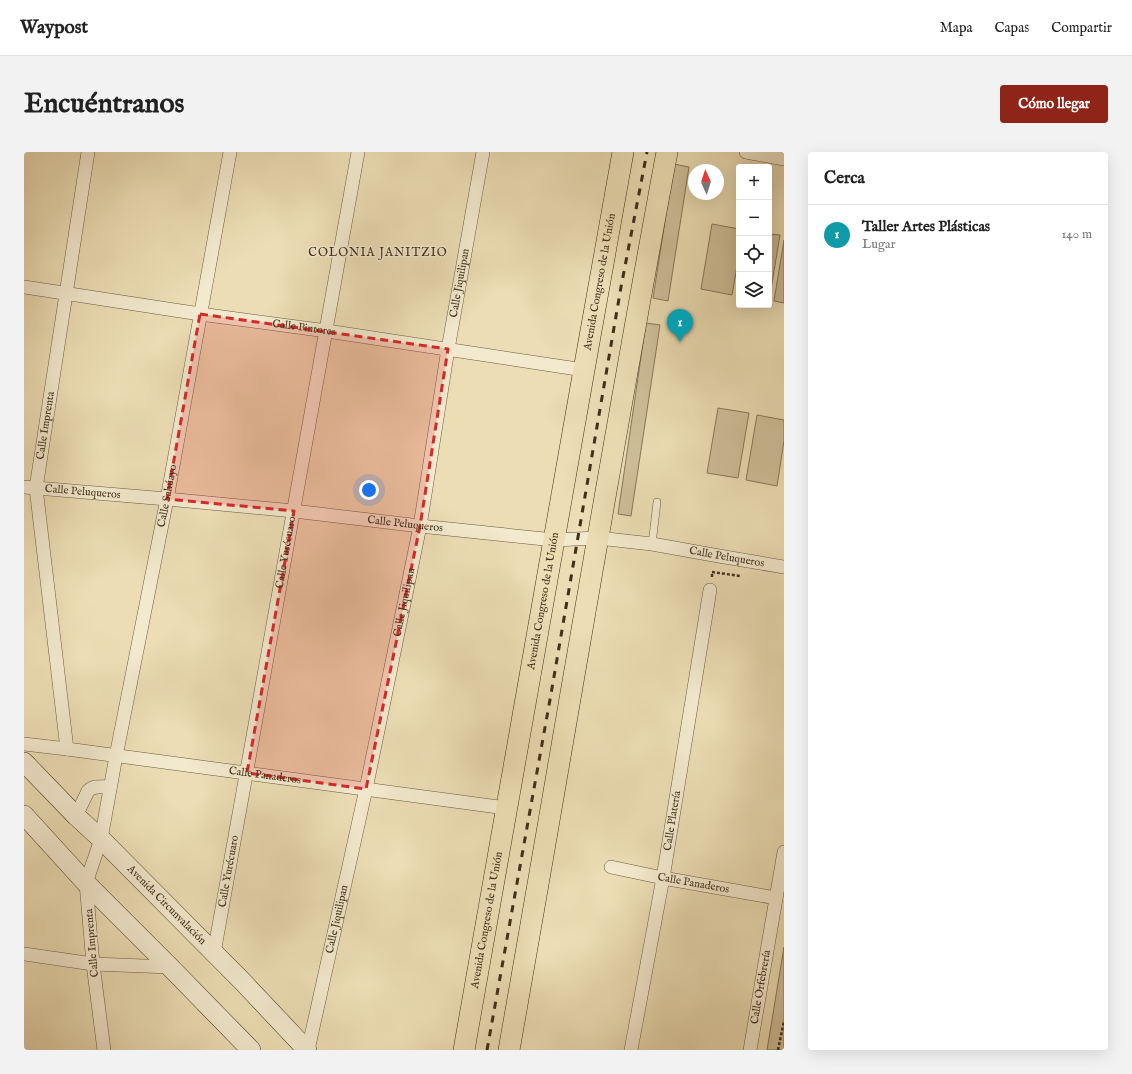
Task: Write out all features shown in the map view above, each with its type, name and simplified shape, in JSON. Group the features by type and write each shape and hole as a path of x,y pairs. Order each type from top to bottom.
{"main road":[{"name":"Avenida Congreso de la Unión","path":"464,1050 623,152"},
{"path":"509,1050 625,380 667,152"},
{"name":"Avenida Circunvalación","path":"24,762 308,1050"},
{"path":"24,815 86,883 251,1050"}],"street":[{"name":"Calle Imprenta","path":"67,749 30,488 66,293 88,152"},
{"name":"Calle Sahúayo","path":"101,839 167,499 230,152"},
{"name":"Calle Yurécuaro","path":"214,953 358,152"},
{"name":"Calle Jiquilipan","path":"308,1050 366,789 420,526 448,349 483,152"},
{"path":"746,152 784,159"},
{"name":"Calle Pintores","path":"24,287 584,370"},
{"name":"Calle Peluqueros","path":"30,488 294,511 554,540 598,538 652,544 784,567"},
{"name":"Calle Platería","path":"631,1050 663,878 710,590"},
{"name":"Calle Panaderos","path":"24,744 506,808"},
{"path":"76,816 88,791 91,788 110,787"},
{"name":"Calle Imprenta","path":"101,839 86,883 93,964 104,1050"},
{"name":"Calle Orfebrería","path":"750,1050 784,852"},
{"name":"Calle Panaderos","path":"611,867 663,878 776,898"},
{"path":"24,954 93,964 170,967"}],"lane":[{"path":"652,544 657,502"}],"path":[{"path":"710,590 712,572 741,576"},
{"path":"778,1050 784,1021"}],"highlighted area":[{"path":"200,314 448,349 420,526 366,789 247,773 294,511 167,499"}],"shaded area":[{"path":"674,164 688,167 668,301 653,298"},
{"path":"712,224 736,228 736,272 732,295 701,289"},
{"path":"772,234 780,235 772,283"},
{"path":"784,240 784,303 774,301"},
{"path":"646,323 660,325 631,516 618,514"},
{"path":"718,408 749,413 738,478 707,473"},
{"path":"757,415 784,420 784,441 777,486 746,480"},
{"path":"784,947 784,1050 767,1050"}],"railway":[{"path":"487,1050 551,694 621,287 647,152"}],"place":[{"name":"Taller Artes Plásticas","path":"680,342"}],"district":[{"name":"COLONIA JANITZIO","path":"378,252"}]}
